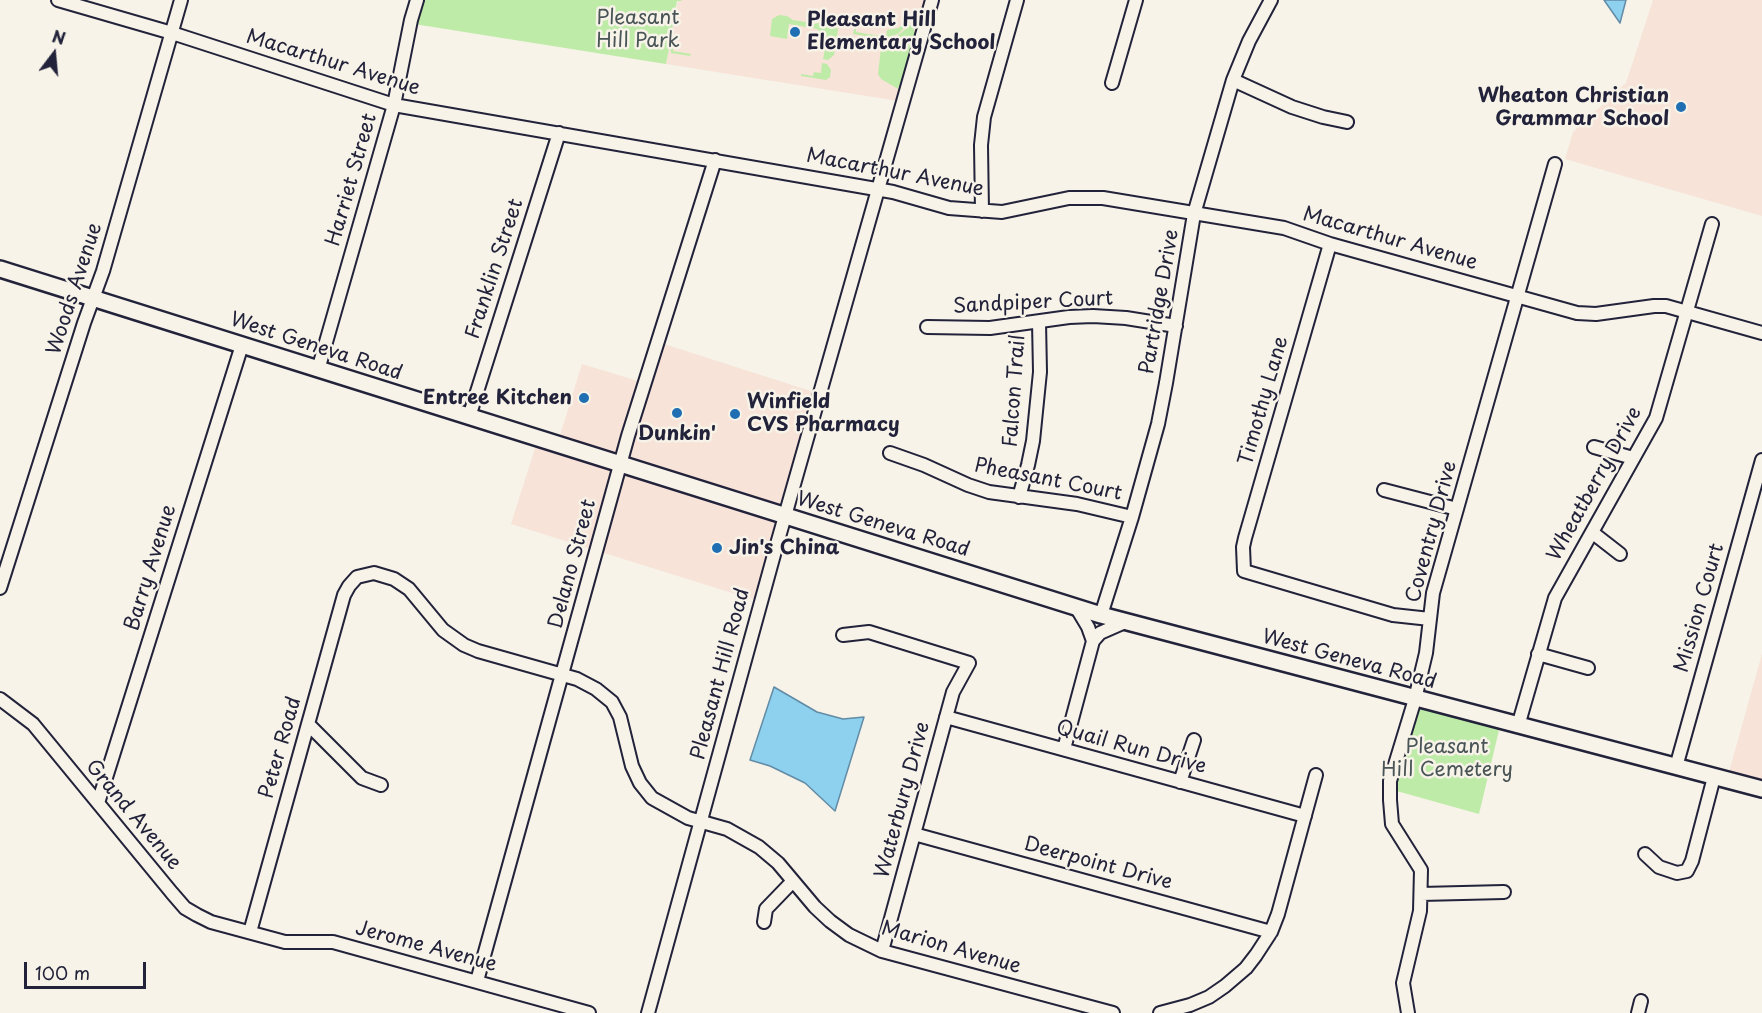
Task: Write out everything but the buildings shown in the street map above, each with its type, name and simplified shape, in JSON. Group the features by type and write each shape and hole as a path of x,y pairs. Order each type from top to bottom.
{"main road":[{"name":"West Geneva Road","path":"0,269 1101,615 1762,789"}],"street":[{"name":"Macarthur Avenue","path":"58,0 172,33 394,105 893,192 950,208 1002,212 1059,200 1081,197 1103,198 1284,228 1330,244 1517,297 1588,314 1666,306 1762,333"},
{"name":"Woods Avenue","path":"0,588 103,271 182,0"},
{"name":"Harriet Street","path":"318,369 394,105 417,0"},
{"name":"Pleasant Hill Road","path":"651,1012 784,517 932,0"},
{"path":"982,211 981,145 984,117 1017,0"},
{"path":"1113,83 1136,0"},
{"name":"Partridge Drive","path":"1101,615 1158,424 1194,214 1233,80 1249,41 1271,0"},
{"path":"1233,80 1292,107 1347,122"},
{"name":"Franklin Street","path":"469,417 559,134"},
{"name":"Delano Street","path":"477,981 621,465 715,160"},
{"name":"Coventry Drive","path":"1408,1013 1403,990 1404,976 1420,911 1421,870 1392,824 1389,800 1390,781 1415,699 1426,652 1433,593 1555,164"},
{"name":"Wheatberry Drive","path":"1518,726 1555,598 1656,418 1712,224"},
{"name":"Timothy Lane","path":"1330,244 1245,538 1244,571 1393,615 1430,619"},
{"name":"Sandpiper Court","path":"927,327 990,328 1093,316 1126,318 1176,326"},
{"name":"Falcon Trail","path":"1019,497 1029,465 1033,441 1040,372 1039,322"},
{"name":"Barry Avenue","path":"98,803 242,345"},
{"path":"1594,447 1634,458"},
{"name":"Pheasant Court","path":"890,453 989,492 1077,504 1132,517"},
{"name":"Mission Court","path":"1676,767 1762,460"},
{"path":"1384,490 1457,509"},
{"path":"1593,533 1620,554"},
{"name":"Marion Avenue","path":"357,578 374,573 403,584 416,595 443,630 464,645 478,651 563,674 596,689 612,702 620,717 632,766 640,783 652,798 674,812 727,829 752,842 773,859 815,907 838,927 858,940 882,951 1113,1013"},
{"name":"Peter Road","path":"250,932 344,595 348,586 357,578"},
{"path":"1076,607 1093,641"},
{"path":"1064,749 1093,641 1100,633 1125,621"},
{"name":"Waterbury Drive","path":"843,635 869,632 969,663 953,692 882,951"},
{"path":"1538,654 1588,668"},
{"name":"Grand Avenue","path":"0,699 33,724 185,908 211,922 250,932"},
{"name":"Quail Run Drive","path":"946,717 1305,816"},
{"path":"308,724 362,778 381,784"},
{"path":"1180,782 1194,740"},
{"path":"1160,1013 1209,997 1246,968 1256,955 1271,932 1278,914 1316,775"},
{"path":"1645,854 1659,867 1677,873 1687,871 1692,861 1714,777"},
{"name":"Deerpoint Drive","path":"914,834 1271,932"},
{"path":"765,922 766,909 793,881"},
{"path":"1421,894 1504,892"},
{"name":"Jerome Avenue","path":"250,932 285,942 333,942 590,1013"}],"shaded area":[{"name":"Pleasant Hill Elementary School","path":"678,0 927,0 898,101 666,64"},
{"name":"Wheaton Christian Grammar School","path":"1653,0 1762,0 1762,216 1565,159 1573,132 1626,83"},
{"path":"661,343 820,394 783,513 558,442 582,364 648,384"},
{"path":"537,442 784,519 758,601 511,524"},
{"path":"1762,654 1762,788 1727,779"}],"green space":[{"name":"Pleasant Hill Park","path":"421,0 682,0 677,1 671,36 675,37 673,51 691,54 690,56 671,53 670,44 666,64 414,24"},
{"path":"779,15 812,23 811,28 789,24 787,39 770,36 772,19"},
{"path":"823,22 833,24 838,29 834,55 828,60 823,59 825,49 818,48 819,30 813,28 814,24"},
{"path":"855,24 856,32 886,37 887,30 903,25 910,25 914,29 915,36 901,86 898,89 881,79 878,74 881,48 907,28 905,27 877,46 878,38 853,34"},
{"path":"822,63 827,64 831,70 830,77 826,80 801,76 801,74 813,76 814,72 821,73"},
{"name":"Pleasant Hill Cemetery","path":"1415,704 1500,726 1479,814 1393,790"}],"water":[{"path":"1604,0 1626,0 1620,23"},
{"path":"774,687 817,712 843,719 864,717 835,811 805,783 770,766 750,760"}],"place":[{"name":"Pleasant Hill Elementary School","path":"795,32"},
{"name":"Wheaton Christian Grammar School","path":"1681,107"},
{"name":"Entree Kitchen","path":"584,398"},
{"name":"Dunkin'","path":"677,413"},
{"name":"Winfield CVS Pharmacy","path":"735,414"},
{"name":"Jin's China","path":"717,548"}]}
